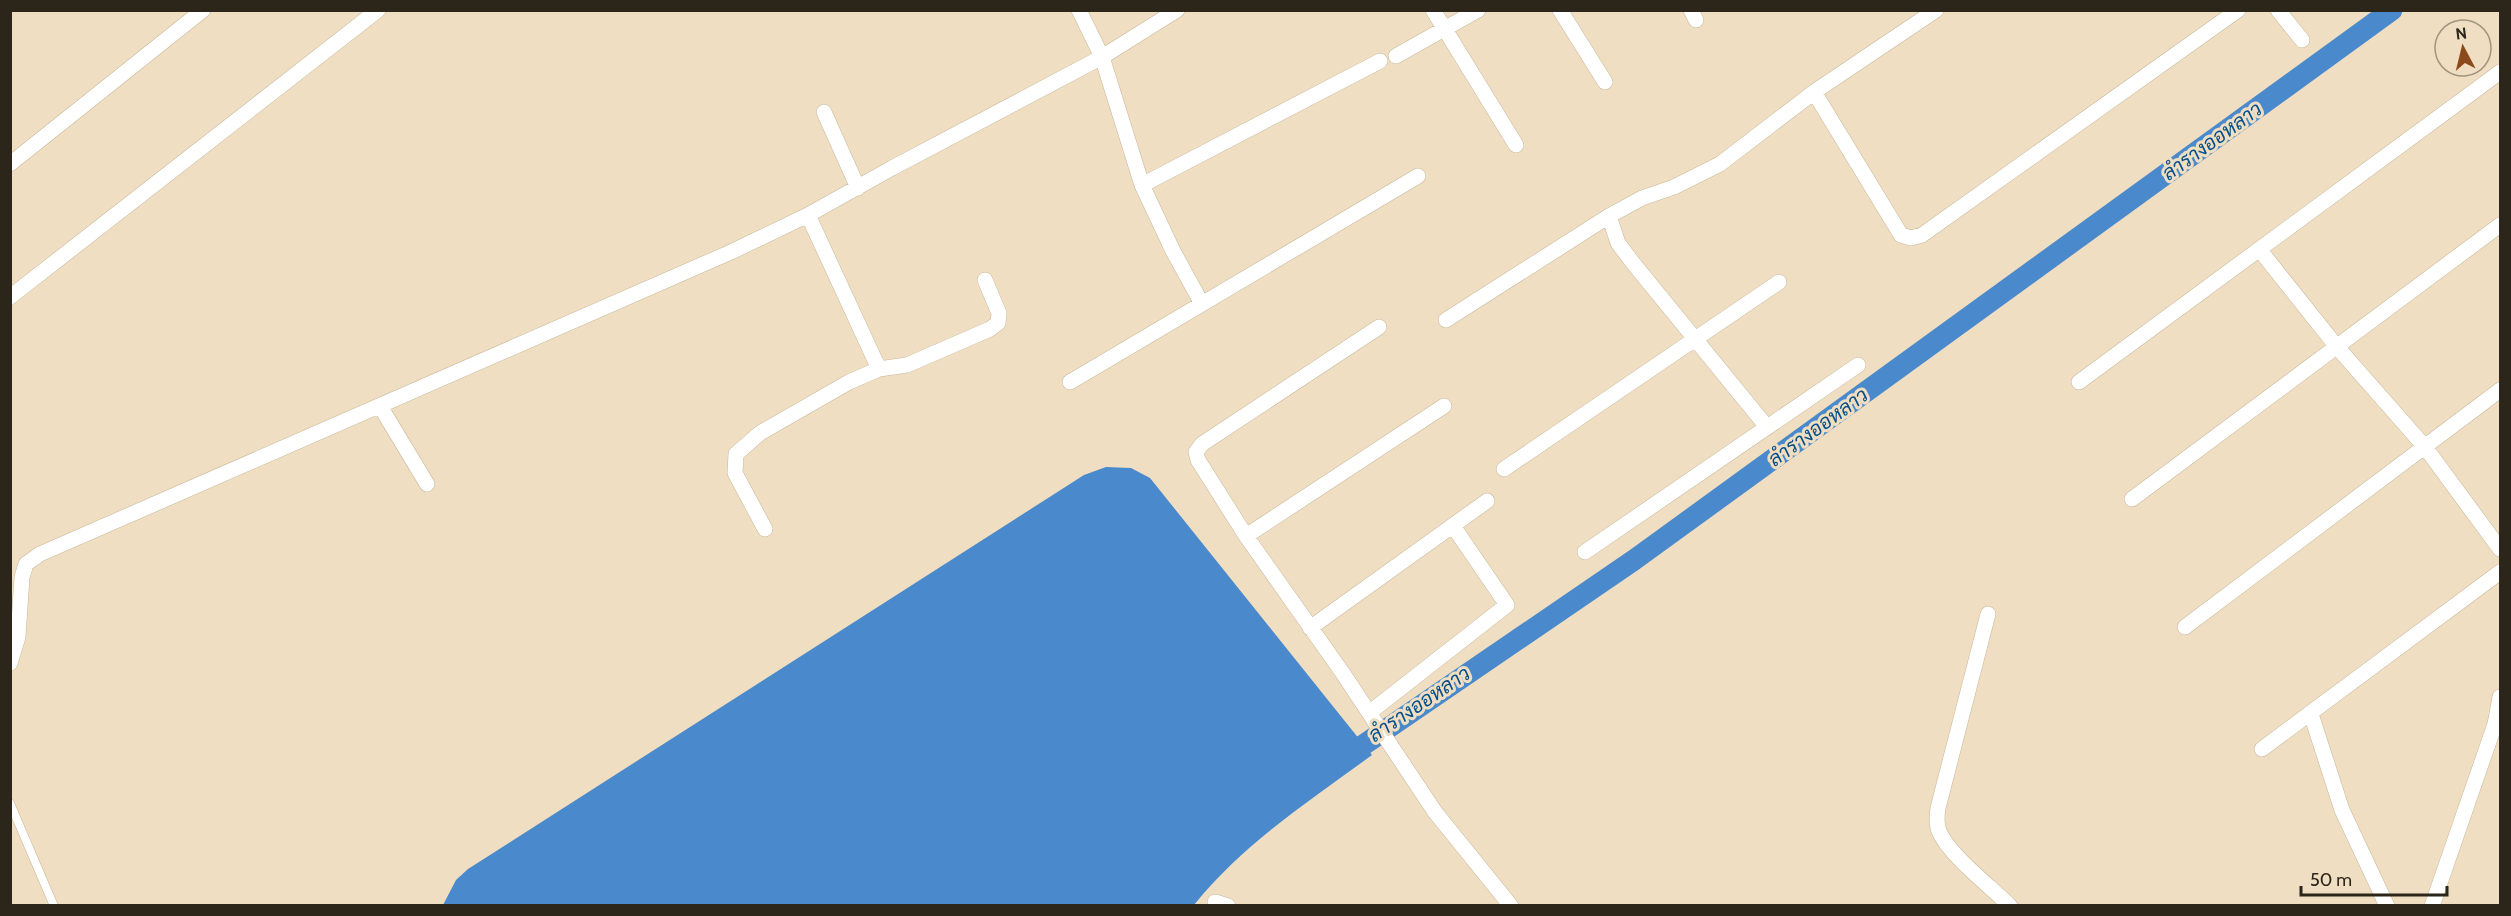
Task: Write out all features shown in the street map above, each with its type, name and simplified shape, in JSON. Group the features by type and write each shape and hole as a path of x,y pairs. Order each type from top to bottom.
{"street":[{"path":"10,164 203,10"},
{"path":"10,297 378,10"},
{"path":"1079,10 1102,57 1142,185 1173,251 1202,304"},
{"path":"10,663 18,637 22,577 26,564 40,554 731,252 808,215 1102,57 1177,10"},
{"path":"1433,10 1516,145"},
{"path":"1396,56 1478,10"},
{"path":"1560,10 1605,82"},
{"path":"1446,320 1610,216 1642,198 1674,187 1720,165 1814,92 1936,10"},
{"path":"1814,92 1901,235 1911,238 1922,235 2238,10"},
{"path":"2278,10 2302,40"},
{"path":"1142,185 1380,61"},
{"path":"2079,382 2500,72"},
{"path":"824,112 858,188"},
{"path":"1070,382 1418,176"},
{"path":"808,215 879,369"},
{"path":"1610,216 1618,243 1623,250 1767,427"},
{"path":"2132,499 2500,225"},
{"path":"2259,249 2337,347 2425,447 2500,549"},
{"path":"765,529 735,473 736,454 760,433 849,382 879,369 907,366 990,329 998,323 999,314 985,280"},
{"path":"1504,469 1779,282"},
{"path":"1379,327 1202,444 1196,452 1198,460 1246,536 1435,812 1511,906"},
{"path":"1586,552 1858,365"},
{"path":"2185,627 2500,390"},
{"path":"380,406 427,484"},
{"path":"1246,536 1444,406"},
{"path":"1310,628 1487,501"},
{"path":"1369,713 1507,605 1453,526"},
{"path":"2262,749 2500,572"},
{"path":"1988,614 1938,808 1937,820 1939,831 1948,846 2010,906"},
{"path":"2432,906 2495,724 2500,697"},
{"path":"2311,714 2342,810 2387,906"}],"lane":[{"path":"10,803 54,906"}],"water":[{"path":"1106,467 1131,468 1150,478 1372,755 1255,843 1213,883 1194,905 443,905 456,880 468,869 1084,475"}],"waterway":[{"name":"ลำรางออหลาว","path":"1340,761 1634,560 2392,10"}]}
